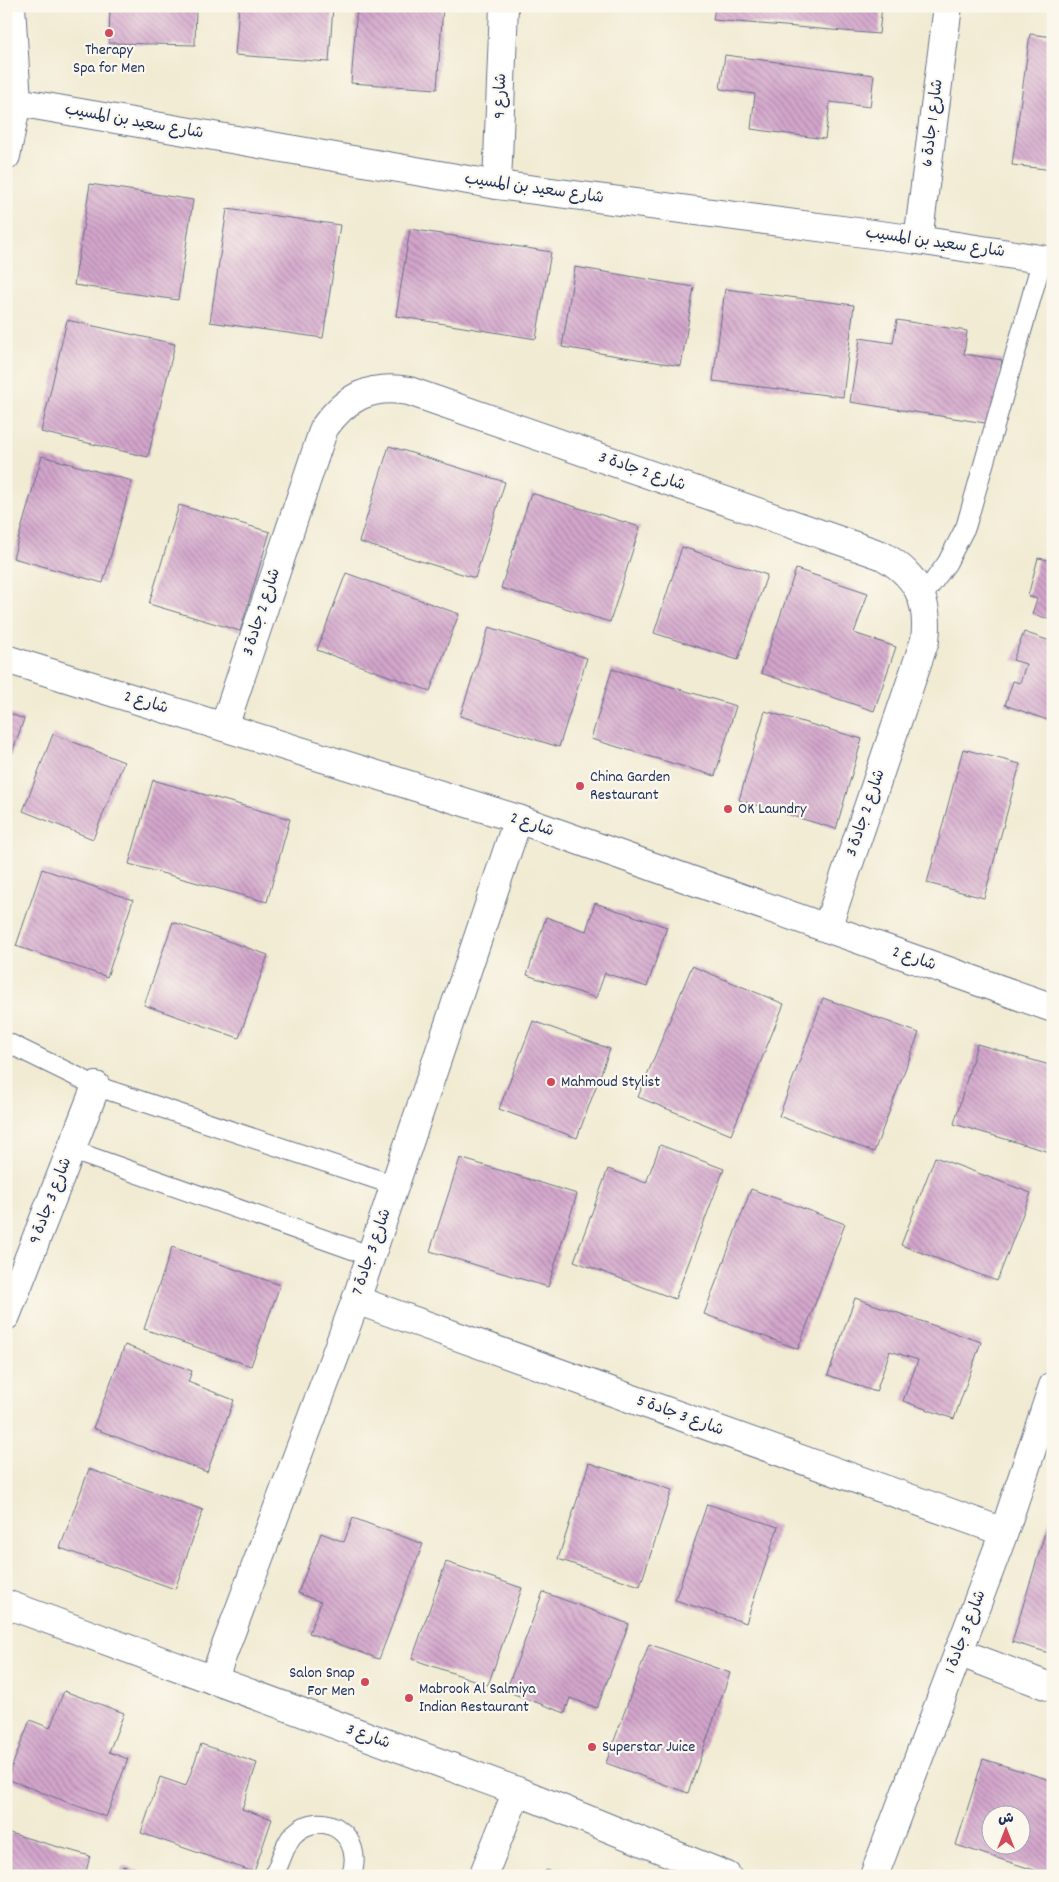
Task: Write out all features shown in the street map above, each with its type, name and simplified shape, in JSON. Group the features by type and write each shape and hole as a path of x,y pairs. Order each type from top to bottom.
{"street":[{"path":"6,156 17,102 11,6"},
{"name":"شارع 9","path":"497,185 504,6"},
{"name":"شارع 1 جادة 6","path":"918,240 948,6"},
{"name":"شارع سعيد بن المسيب","path":"17,102 497,185 918,240 1047,261"},
{"name":"شارع 2 جادة 3","path":"224,727 324,428 335,413 349,401 365,393 395,388 410,391 881,556 894,562 915,583 926,611 927,626 925,640 827,928"},
{"name":"شارع 2","path":"6,659 518,819 1053,1008"},
{"name":"شارع 3 جادة 7","path":"213,1680 356,1300 518,819"},
{"name":"شارع 3 جادة 9","path":"6,1316 96,1086"},
{"name":"شارع 3 جادة 5","path":"356,1300 1004,1532"},
{"name":"شارع 3 جادة 1","path":"874,1876 1004,1532 1053,1386"},
{"name":"شارع 3","path":"6,1604 518,1792 727,1876"},
{"path":"958,1652 1053,1688"},
{"path":"483,1876 518,1792"}],"lane":[{"path":"922,597 947,563 966,526 1047,261"},
{"path":"6,1042 96,1086 394,1185"},
{"path":"70,1150 371,1256"},
{"path":"274,1876 292,1835 302,1828 313,1824 325,1824 336,1828 346,1835 352,1844 356,1855 352,1876"}],"building":[{"path":"110,6 196,6 195,45 109,43"},
{"path":"239,6 333,6 329,62 235,55"},
{"path":"357,6 443,6 437,89 351,83"},
{"path":"715,6 882,6 879,34 713,20"},
{"path":"1030,34 1053,37 1053,170 1012,165"},
{"path":"725,55 874,75 870,107 830,102 825,139 751,129 755,94 720,89"},
{"path":"90,184 193,200 178,300 74,285"},
{"path":"227,209 340,225 323,338 210,322"},
{"path":"410,229 551,252 536,339 396,316"},
{"path":"575,267 694,287 681,366 562,347"},
{"path":"725,289 854,305 843,397 713,381"},
{"path":"67,320 175,344 148,457 41,432"},
{"path":"897,320 967,331 964,354 1002,360 992,424 850,402 860,338 893,343"},
{"path":"389,446 505,482 475,578 359,542"},
{"path":"42,456 132,481 103,583 13,558"},
{"path":"531,493 640,527 610,622 501,588"},
{"path":"179,505 270,532 240,631 149,604"},
{"path":"682,547 767,575 738,660 654,633"},
{"path":"1052,553 1053,620 1032,614 1037,599 1028,596 1038,558 1050,560"},
{"path":"796,569 868,593 854,633 896,647 874,711 761,673"},
{"path":"346,573 459,614 430,691 317,650"},
{"path":"489,627 587,658 559,747 460,716"},
{"path":"1024,632 1053,642 1053,722 1005,705 1013,681 1020,683 1026,664 1013,660"},
{"path":"612,669 736,706 715,776 591,739"},
{"path":"765,711 862,739 836,829 739,800"},
{"path":"6,712 24,719 7,767 6,767"},
{"path":"53,734 124,762 93,839 23,811"},
{"path":"963,749 1020,764 984,898 927,883"},
{"path":"153,780 290,819 267,902 129,864"},
{"path":"42,869 133,900 107,977 16,946"},
{"path":"595,903 667,927 647,987 605,973 596,998 527,975 546,917 586,931"},
{"path":"173,922 268,955 239,1038 144,1005"},
{"path":"692,966 784,1004 731,1135 638,1097"},
{"path":"823,998 919,1033 874,1152 779,1116"},
{"path":"533,1021 610,1049 577,1138 499,1109"},
{"path":"977,1044 1053,1066 1053,1153 954,1124"},
{"path":"660,1145 724,1169 675,1299 574,1261 608,1169 646,1183"},
{"path":"935,1157 1031,1193 997,1281 901,1245"},
{"path":"460,1158 577,1194 548,1287 430,1251"},
{"path":"751,1189 845,1224 798,1349 704,1314"},
{"path":"172,1247 280,1285 251,1366 144,1329"},
{"path":"855,1298 981,1342 954,1419 903,1401 918,1360 890,1351 876,1392 828,1375"},
{"path":"125,1345 192,1371 188,1382 234,1400 207,1472 93,1428"},
{"path":"589,1463 672,1490 640,1586 558,1559"},
{"path":"89,1469 203,1510 175,1589 60,1548"},
{"path":"707,1504 778,1527 746,1623 675,1600"},
{"path":"1053,1510 1053,1654 1012,1642"},
{"path":"353,1518 423,1544 379,1659 309,1633 321,1602 298,1593 321,1533 344,1542"},
{"path":"446,1562 522,1588 488,1685 412,1659"},
{"path":"543,1592 629,1624 597,1708 570,1698 565,1713 506,1691"},
{"path":"649,1644 730,1673 688,1793 606,1763"},
{"path":"64,1691 124,1713 109,1752 128,1759 106,1817 7,1779 30,1720 50,1728"},
{"path":"201,1744 257,1763 242,1809 272,1819 254,1872 141,1833 160,1777 186,1786"},
{"path":"983,1759 1053,1781 1053,1876 984,1854 1032,1854 1032,1804 982,1804 982,1853 956,1845"},
{"path":"6,1832 90,1856 85,1876 6,1876"},
{"path":"123,1866 151,1875 151,1876 119,1876"},
{"path":"546,1870 561,1875 561,1876 544,1876"}],"place":[{"name":"Therapy Spa for Men","path":"109,33"},
{"name":"China Garden Restaurant","path":"580,786"},
{"name":"OK Laundry","path":"728,809"},
{"name":"Mahmoud Stylist","path":"551,1082"},
{"name":"Salon Snap For Men","path":"365,1682"},
{"name":"Mabrook Al Salmiya Indian Restaurant","path":"409,1698"},
{"name":"Superstar Juice","path":"592,1747"}]}
